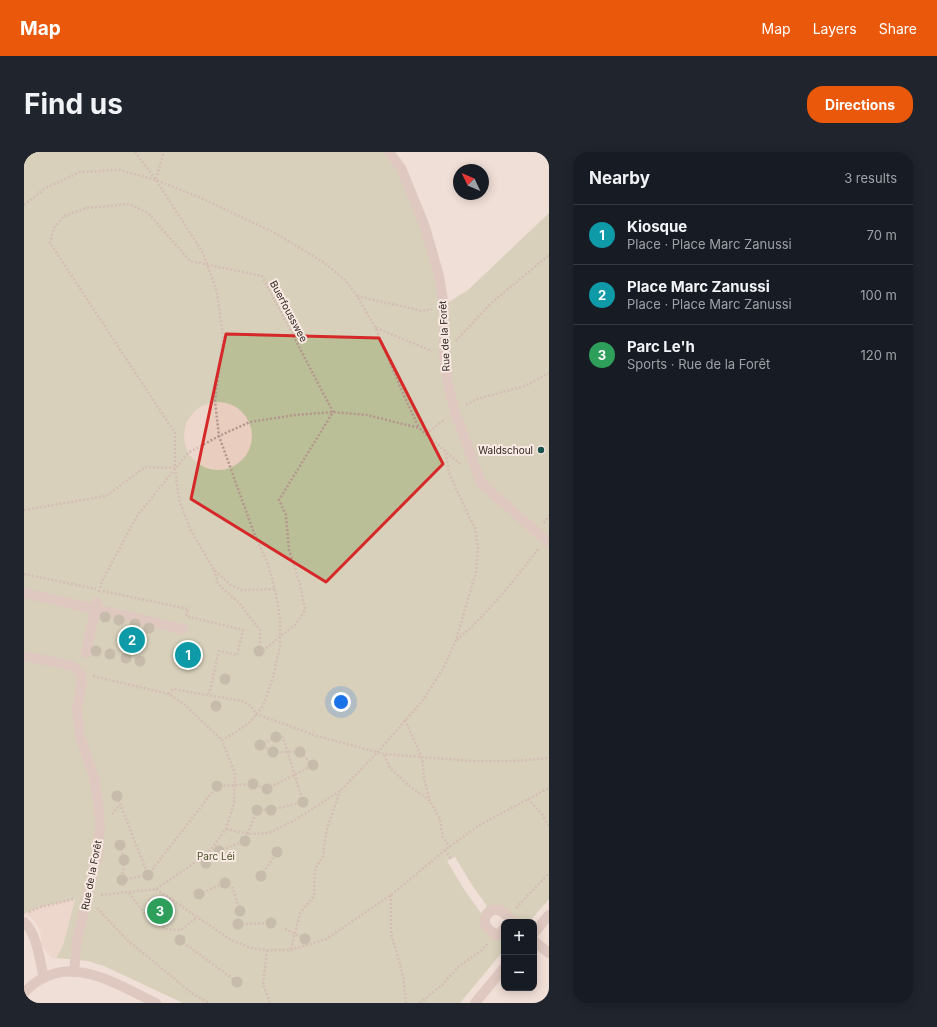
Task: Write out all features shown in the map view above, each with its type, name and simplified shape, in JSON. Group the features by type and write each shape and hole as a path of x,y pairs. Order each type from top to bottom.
{"street":[{"name":"Rue de la Forêt","path":"389,152 401,168 426,227 440,276 444,306 444,355 447,379 455,412 481,483 547,542"},
{"path":"24,593 97,603 183,629"},
{"path":"86,653 97,603"},
{"path":"24,656 73,666 82,674"},
{"name":"Rue de la Forêt","path":"74,972 77,940 98,853 100,825 94,777 80,736 77,709 82,674"},
{"path":"501,931 497,936 487,927 485,917 492,910 497,909 502,911 508,919"},
{"path":"537,929 549,915"},
{"path":"25,918 27,925 34,935 44,978"},
{"path":"537,943 549,953"},
{"path":"24,993 44,978 56,973 85,972 99,976 156,1003"},
{"path":"475,1003 501,972"}],"path":[{"path":"135,152 156,180 203,253 217,292 223,337 215,401 219,436 255,536 268,564 275,589 280,618 280,646 273,677 263,706 250,722 222,740"},
{"path":"156,180 164,152"},
{"path":"24,205 44,188 80,172 120,170 156,180 201,198 276,233 323,262 345,280 357,296 375,327 419,428 465,468"},
{"name":"Buerfousswee","path":"214,570 190,529 179,500 175,468 175,433 50,243 54,228 64,216 88,208 129,204 148,213 190,261 262,276 333,412"},
{"path":"375,327 406,341 444,355 490,304 549,255"},
{"path":"357,296 422,311 444,306"},
{"path":"426,434 455,412 477,399 525,386 549,373"},
{"path":"97,603 102,581 137,516 188,453 219,436 250,422 296,415 333,412 367,415 419,428"},
{"path":"214,570 218,584 239,603 260,630 260,653 295,625 305,610 300,584 289,550 286,515 279,500 333,412"},
{"path":"226,829 250,834 269,832 295,820 340,791 377,753 423,700 443,669 456,640 476,572 478,549 474,530 449,473 445,450"},
{"path":"24,510 106,496 145,467 175,468"},
{"path":"456,640 473,626 547,542"},
{"path":"214,570 232,586 242,590 275,589"},
{"path":"25,918 41,907 88,897 156,889 201,858 213,847 226,829 234,803 235,774 222,740 185,705 169,694 82,674"},
{"path":"169,694 173,689 209,694 242,701 251,706 256,714 317,736 377,753 473,762 516,762 549,758"},
{"path":"405,720 422,758 424,778 430,801 440,819 443,837 450,846"},
{"path":"120,845 124,860 122,880 148,875 217,786 253,784 267,789 293,775 300,772 306,769 313,765 300,752 293,752 287,752 280,752 273,752 260,745 276,737 283,737 286,744 288,752 290,759 292,766 294,773 296,781 300,795 303,802 271,810 257,810 245,841 219,851 206,863 201,858"},
{"path":"384,754 390,768 407,784 430,801"},
{"path":"156,889 196,918 231,940 251,948 291,950 326,939 391,894 450,846 478,826 549,788"},
{"path":"291,950 300,913 314,896 315,869 323,857 326,832 340,791"},
{"path":"117,796 148,875"},
{"path":"528,799 541,813 549,826"},
{"path":"445,850 451,859"},
{"path":"261,876 277,852"},
{"path":"508,919 549,873"},
{"path":"199,894 225,883 233,888 240,910"},
{"path":"129,892 144,913 165,929 181,930 196,918"},
{"path":"391,894 391,933 403,976 406,1003"},
{"path":"109,920 126,939 193,994 209,1003"},
{"path":"238,924 271,923"},
{"path":"285,929 305,939"},
{"path":"420,1003 442,985 458,966 481,951 494,933"},
{"path":"180,940 237,982"},
{"path":"267,950 263,984 270,1003"}],"highlighted area":[{"path":"226,334 379,338 443,464 326,582 191,499"}],"green space":[{"name":"Parc Léi","path":"24,152 389,152 425,227 444,305 468,290 549,213 549,899 532,919 507,919 502,911 485,917 497,936 501,931 501,954 460,1003 183,1003 104,966 88,961 56,958 63,945 75,899 41,907 24,914","holes":["455,857 487,906 481,913 465,891 447,861"]}],"shaded area":[{"path":"211,402 225,402 237,407 247,417 252,429 252,443 247,455 237,465 225,470 211,470 199,465 189,455 184,443 184,429 189,417 199,407"},
{"path":"75,899 63,945 56,958 52,958 42,945 40,930 33,919 25,913 41,907"}],"place":[{"name":"Waldschoul","path":"541,450"},
{"name":"Place Marc Zanussi","path":"132,640"},
{"name":"Kiosque","path":"188,655"},
{"name":"Parc Le'h","path":"160,911"}]}
